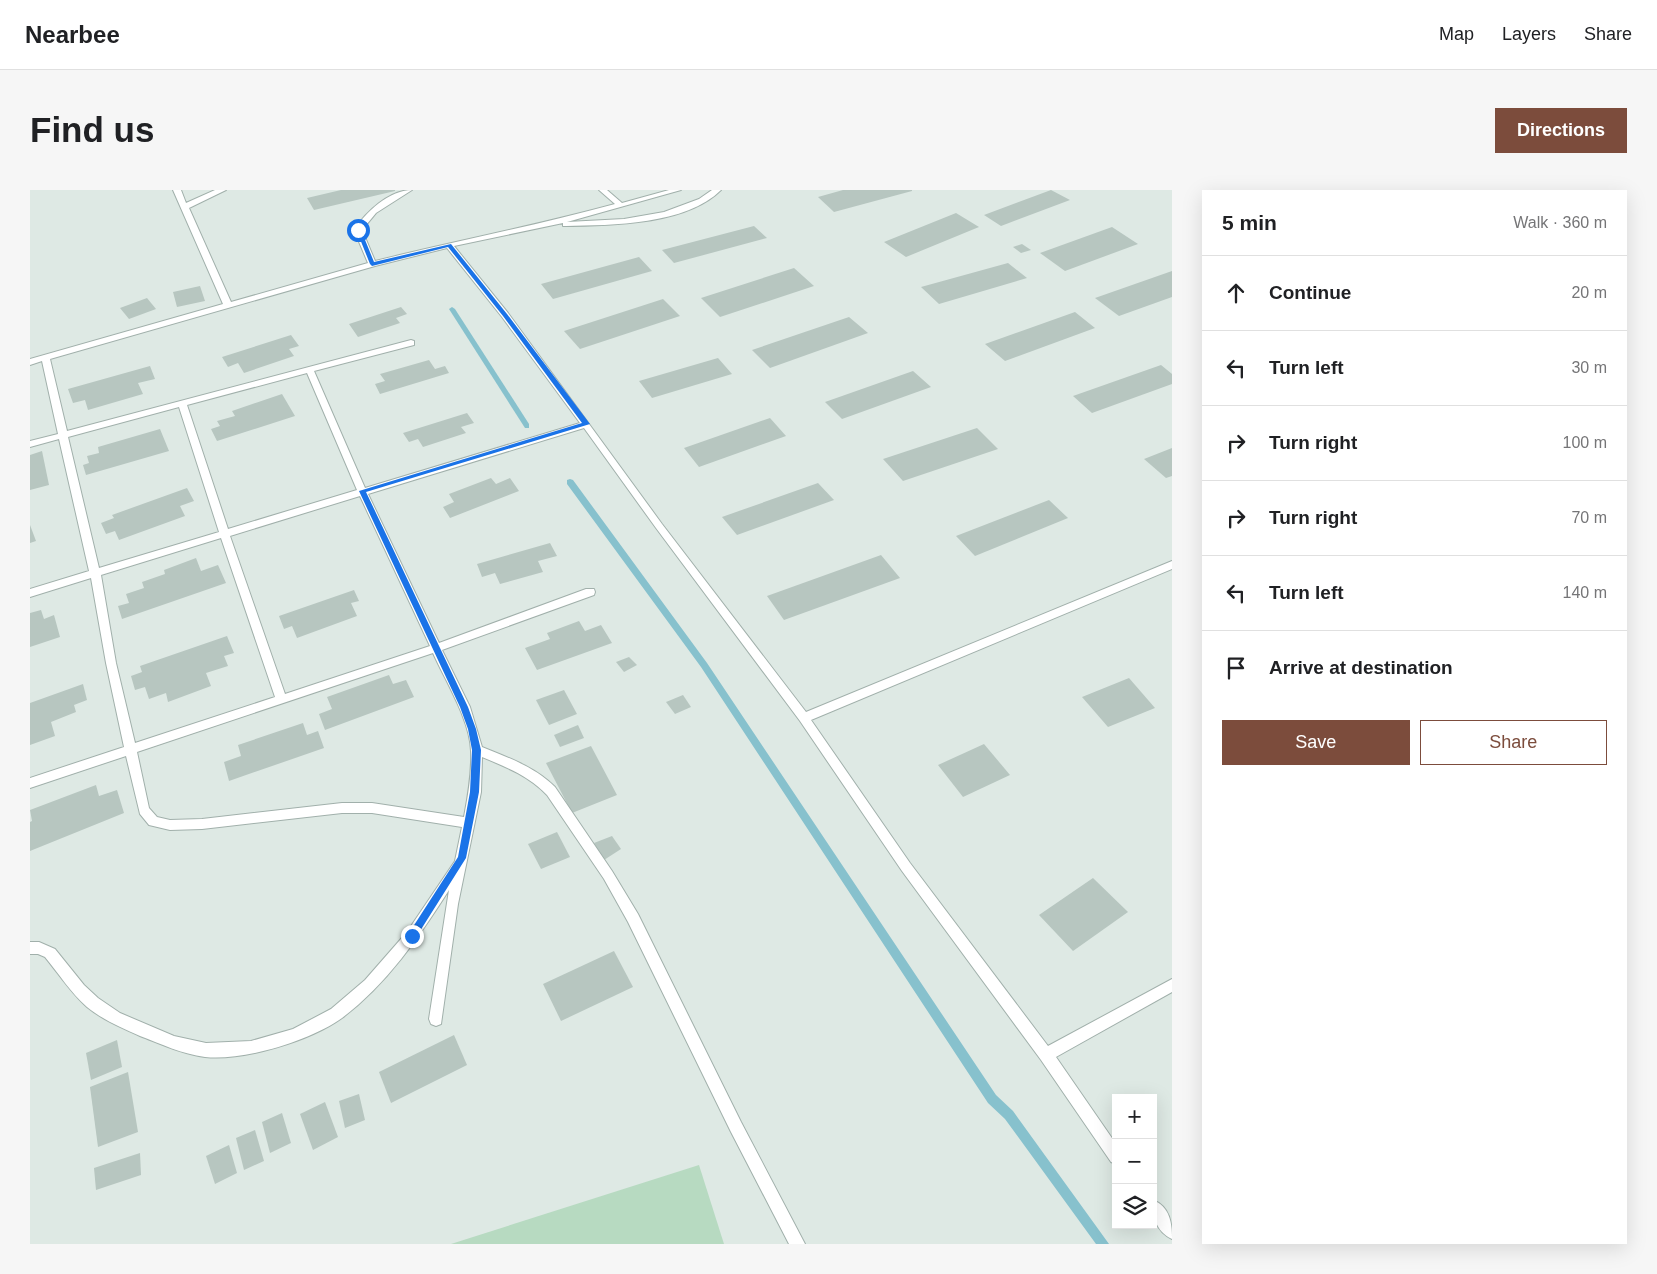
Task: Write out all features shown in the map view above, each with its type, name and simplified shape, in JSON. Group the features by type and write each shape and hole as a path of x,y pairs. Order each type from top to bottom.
{"lane":[{"path":"177,190 228,305"},
{"path":"184,207 207,195 222,190"},
{"path":"372,264 358,230 364,220 371,214 408,190"},
{"path":"603,190 620,205"},
{"path":"30,362 372,264 449,245 546,225 677,190"},
{"path":"546,225 631,220 691,205 717,190"},
{"path":"449,245 505,315 586,424 658,526 804,718 906,867 1046,1055 1112,1151"},
{"path":"30,444 410,343"},
{"path":"45,358 95,573 144,810 153,822 170,825 202,824 342,808 372,808 468,823"},
{"path":"310,371 362,491 464,707 472,729 476,750 475,792 452,904 436,1019"},
{"path":"182,405 281,699"},
{"path":"30,592 586,424"},
{"path":"804,718 1172,565"},
{"path":"30,783 436,648 590,592"},
{"path":"476,750 529,772 541,779 608,875 633,918 732,1119 797,1244"},
{"path":"30,948 39,948 50,952 79,990 93,1003 116,1018 174,1043 206,1050 252,1048 295,1035 336,1014 370,985 412,936 462,858"},
{"path":"1046,1055 1172,985"},
{"path":"1157,1212 1172,1231"}],"green space":[{"path":"699,1165 724,1244 451,1244"}],"building":[{"path":"341,190 395,191 314,210 307,198"},
{"path":"843,190 912,191 834,212 818,197"},
{"path":"1051,190 1070,200 1001,226 984,215"},
{"path":"956,213 979,227 906,257 884,242"},
{"path":"754,226 767,238 674,263 662,250"},
{"path":"1112,227 1138,244 1065,271 1040,253"},
{"path":"1022,244 1031,250 1021,253 1013,247"},
{"path":"639,257 652,271 553,299 541,284"},
{"path":"1008,263 1027,278 939,304 921,287"},
{"path":"794,268 814,286 720,317 701,298"},
{"path":"1172,271 1172,297 1119,316 1095,298"},
{"path":"200,286 205,301 177,307 173,292"},
{"path":"147,298 156,309 129,319 120,308"},
{"path":"663,299 680,316 580,349 564,331"},
{"path":"401,307 407,314 396,318 400,323 358,337 349,324"},
{"path":"1075,312 1095,328 1005,361 985,344"},
{"path":"849,317 868,333 770,368 752,350"},
{"path":"291,335 299,346 289,349 294,356 244,373 238,363 228,367 222,357"},
{"path":"718,358 732,374 652,398 639,381"},
{"path":"429,360 435,369 445,366 449,373 380,394 375,384 385,381 380,374"},
{"path":"1161,365 1172,374 1172,384 1092,413 1073,396"},
{"path":"150,366 155,379 138,383 143,394 88,410 85,400 73,403 68,389"},
{"path":"913,371 931,387 842,419 825,402"},
{"path":"282,394 295,416 217,441 211,429 220,426 217,421 235,416 232,411"},
{"path":"467,413 474,423 461,427 466,433 423,447 418,439 409,442 403,433"},
{"path":"770,418 786,436 699,467 684,448"},
{"path":"977,428 998,449 903,481 883,459"},
{"path":"160,429 169,451 86,475 83,465 89,463 87,456 99,453 98,447"},
{"path":"1172,448 1172,476 1166,478 1144,459"},
{"path":"42,451 49,485 30,490 30,455"},
{"path":"491,478 496,484 510,478 519,491 450,518 443,507 454,502 449,494"},
{"path":"818,483 834,500 737,535 722,517"},
{"path":"187,488 194,501 180,506 185,516 119,540 115,531 106,534 101,523 114,518 112,515"},
{"path":"1049,500 1068,518 975,556 956,536"},
{"path":"30,525 36,541 30,543"},
{"path":"550,543 557,556 538,561 543,572 500,584 495,573 482,577 477,564"},
{"path":"881,555 900,578 784,620 767,596"},
{"path":"196,558 201,571 218,565 226,583 122,619 118,606 129,603 126,594 144,588 142,582 165,574 164,570"},
{"path":"354,590 359,601 351,603 357,616 297,638 292,626 284,629 279,616"},
{"path":"41,610 44,619 54,615 60,637 30,647 30,613"},
{"path":"579,621 585,631 601,625 612,643 537,670 525,648 550,639 547,633"},
{"path":"227,636 234,653 224,656 228,666 206,673 211,686 168,702 166,693 149,699 145,687 135,690 131,676 142,672 140,666"},
{"path":"629,657 637,665 624,672 616,662"},
{"path":"389,675 393,684 406,680 414,697 325,730 319,714 332,709 327,697"},
{"path":"1129,678 1155,708 1108,727 1082,697"},
{"path":"83,684 87,700 74,705 76,712 51,722 55,736 30,745 30,703"},
{"path":"564,690 577,714 549,725 536,700"},
{"path":"683,695 691,707 675,714 666,702"},
{"path":"303,723 307,735 318,731 324,748 229,781 224,762 241,756 238,745"},
{"path":"578,725 584,738 560,747 554,735"},
{"path":"984,744 1010,775 963,797 938,765"},
{"path":"591,746 617,795 572,813 546,763"},
{"path":"96,785 99,796 117,790 124,813 30,851 30,822 32,821 30,810"},
{"path":"557,832 570,857 541,869 528,844"},
{"path":"612,836 621,849 604,860 594,843"},
{"path":"1093,878 1128,912 1073,951 1039,915"},
{"path":"614,951 633,987 561,1021 543,984"},
{"path":"454,1035 467,1065 391,1103 379,1072"},
{"path":"117,1040 122,1067 91,1080 86,1053"},
{"path":"128,1072 138,1132 98,1147 90,1087"},
{"path":"359,1094 365,1120 345,1128 339,1101"},
{"path":"325,1102 338,1137 313,1150 300,1114"},
{"path":"282,1113 291,1143 270,1153 262,1122"},
{"path":"255,1130 264,1161 244,1170 236,1138"},
{"path":"229,1145 237,1173 215,1184 206,1156"},
{"path":"140,1153 141,1175 96,1190 94,1168"}],"waterway":[{"path":"452,309 527,426"},
{"path":"570,482 704,665 992,1099 1009,1115 1103,1244"}],"route":[{"path":"358,230 372,264 449,245 505,315 586,424 362,491 464,707 472,729 476,750 475,792 462,858 412,936"}]}
